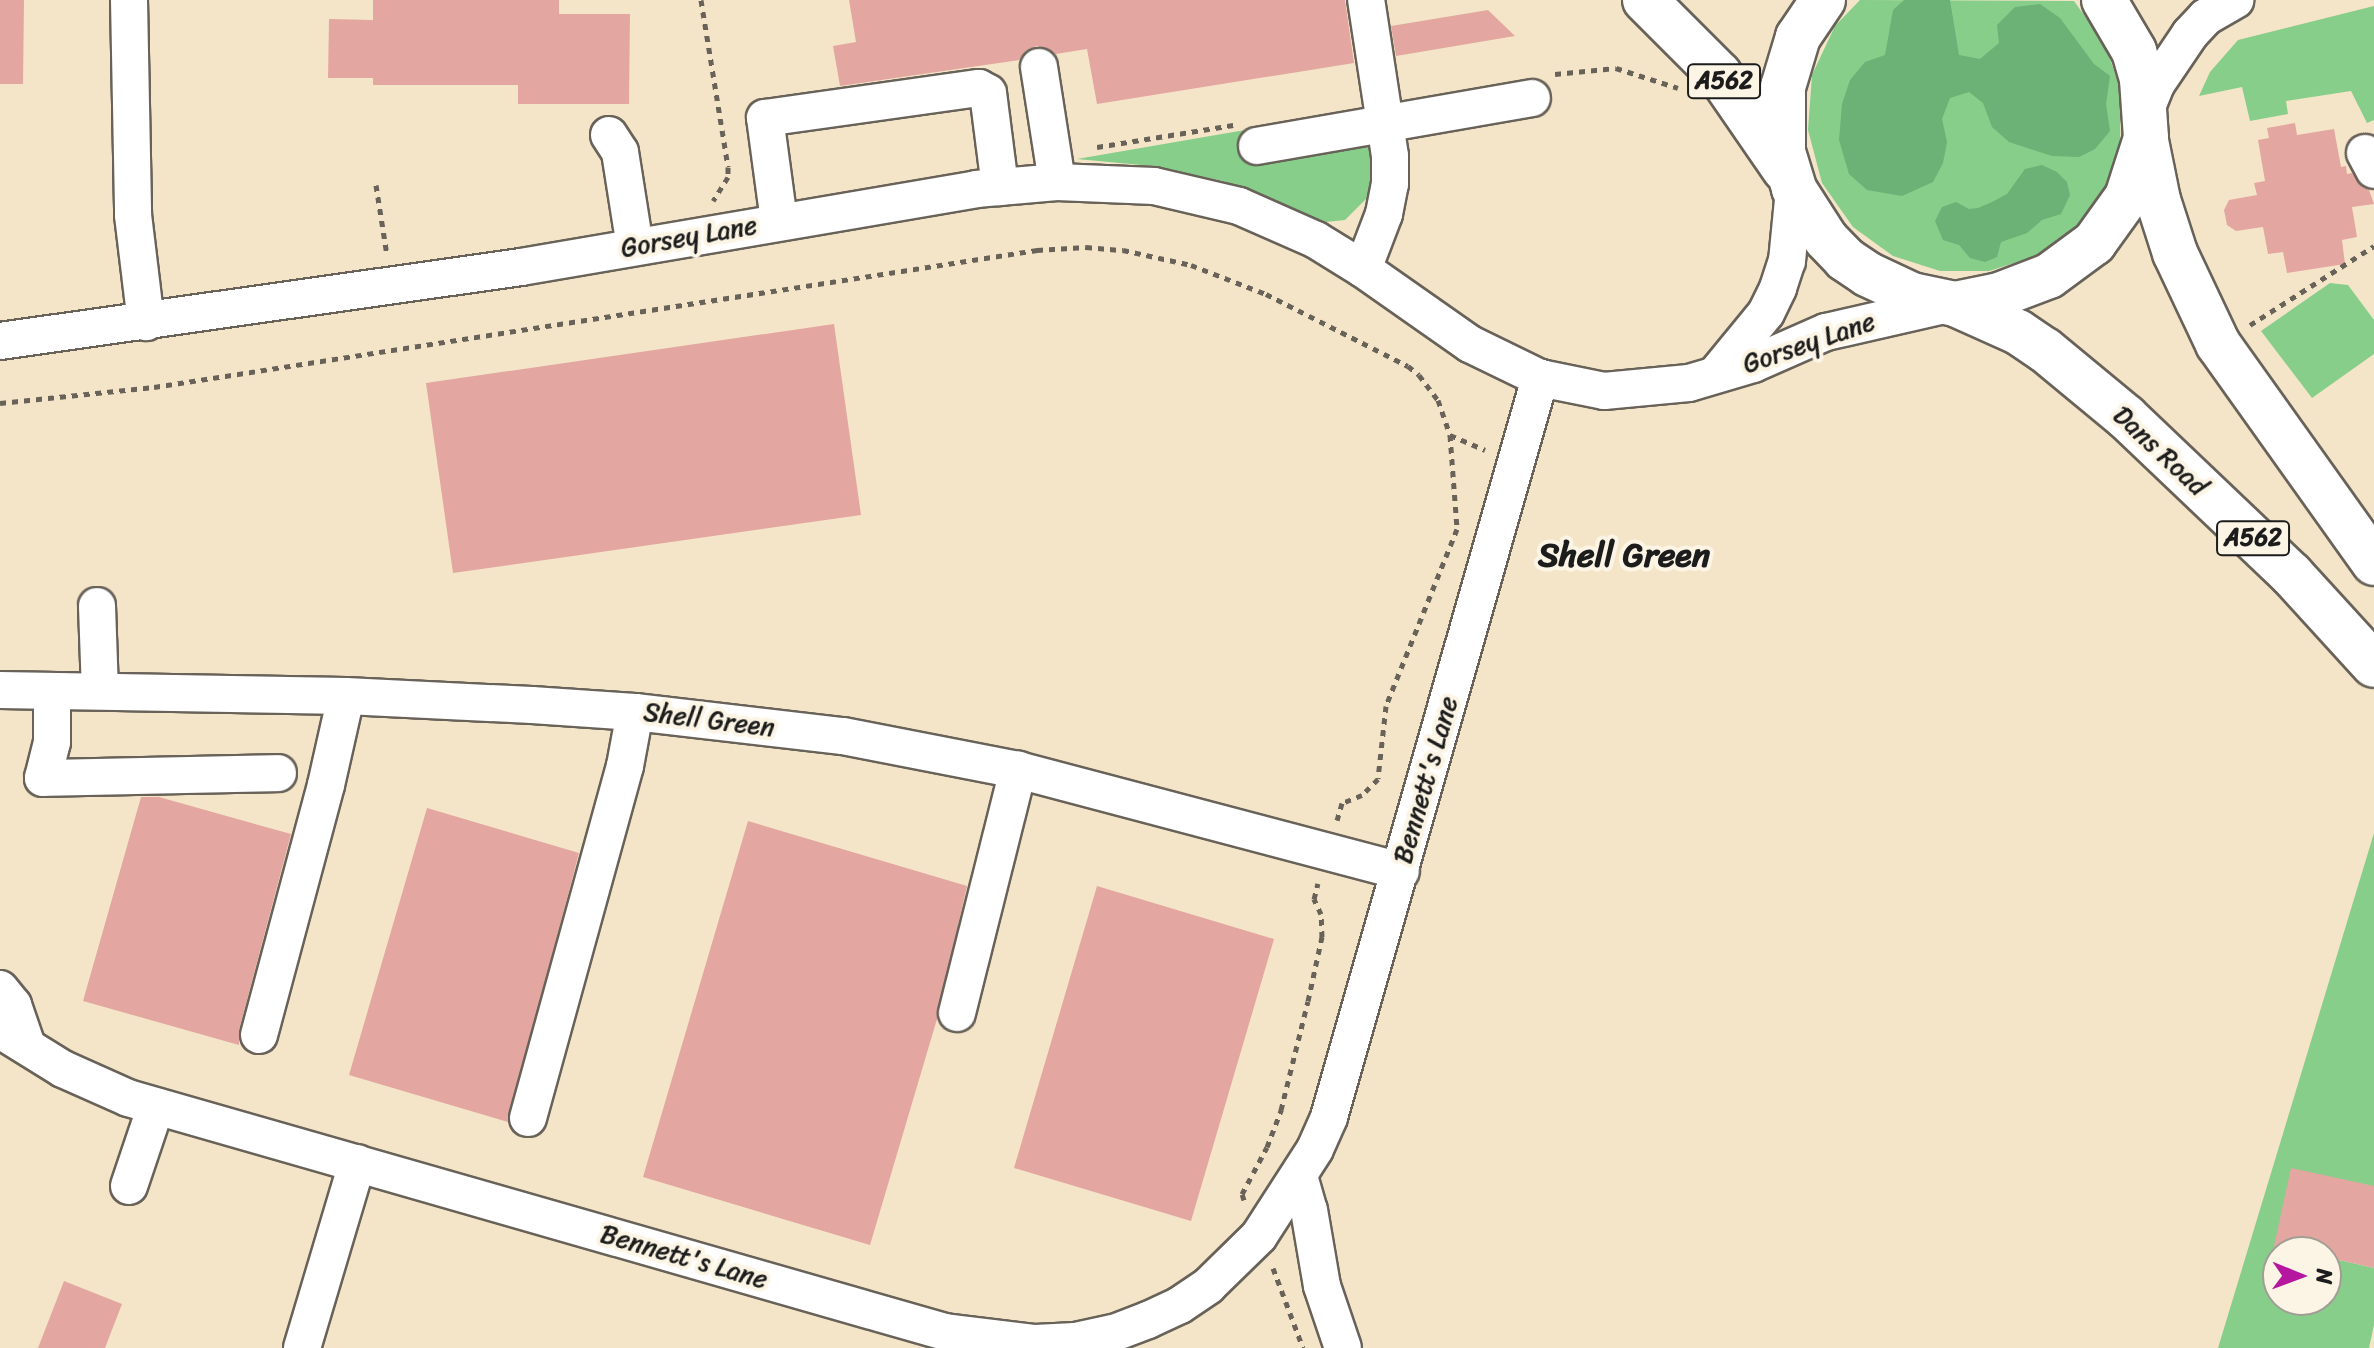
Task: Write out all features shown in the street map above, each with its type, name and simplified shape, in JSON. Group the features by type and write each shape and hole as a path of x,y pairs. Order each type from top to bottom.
{"main road":[{"name":"A562","path":"1645,0 1719,74 1791,182 1809,216 1845,259 1889,285 1952,303"},
{"name":"A562","path":"1791,182 1781,134 1783,87 1798,37 1823,0"},
{"path":"2104,0 2134,51 2142,79 2145,125 2158,200 2175,253 2218,344 2374,563"},
{"path":"1952,303 2024,287 2049,276 2094,243 2127,197 2145,125"},
{"name":"Dans Road","path":"1952,303 2018,332 2045,350 2126,417 2291,574 2374,665"}],"street":[{"path":"129,0 133,215 146,322"},
{"path":"1363,269 1384,214 1390,184 1366,0"},
{"path":"2145,125 2157,83 2190,34 2206,17 2235,0"},
{"path":"1039,67 1057,182"},
{"path":"779,221 765,118 979,88 988,93 1000,187"},
{"path":"1257,146 1532,98"},
{"path":"609,135 620,152 635,247"},
{"name":"Gorsey Lane","path":"0,341 391,287 779,221 1000,187 1057,182 1154,186 1226,202 1278,221 1363,269 1470,344 1540,378 1604,391 1630,391 1689,383 1753,364 1826,332 1952,303"},
{"name":"Gorsey Lane","path":"1716,374 1766,313 1778,288 1787,261 1791,182"},
{"name":"Bennett's Lane","path":"0,989 13,1005 14,1038 99,1087 156,1106 945,1332 1035,1343 1114,1333 1180,1305 1237,1261 1281,1207 1329,1117 1540,378"},
{"path":"97,606 100,691"},
{"name":"Shell Green","path":"0,690 346,696 635,712 843,736 1018,770 1401,871"},
{"path":"52,691 52,742 43,778 278,773"},
{"path":"259,1035 326,785 346,696"},
{"path":"528,1118 625,766 635,712"},
{"path":"957,1013 1018,770"},
{"path":"129,1186 156,1106"},
{"path":"302,1348 357,1163"},
{"path":"1299,1176 1309,1210 1322,1286 1343,1348"}],"path":[{"path":"701,0 728,167 728,177 707,211 711,233"},
{"path":"1532,98 1544,75 1616,68 1685,90"},
{"path":"1084,149 1252,121 1257,146"},
{"path":"376,185 391,287"},
{"path":"2245,328 2374,246"},
{"path":"0,403 154,387 1037,250 1123,250 1191,265 1266,294 1408,366 1438,400 1450,435 1457,529 1386,706 1378,779 1362,795 1342,803"},
{"path":"1242,1194 1267,1147 1281,1110 1308,1001 1323,926 1314,899"},
{"path":"1272,1268 1303,1348"}],"green space":[{"path":"1860,0 2074,1 2106,46 2121,92 2120,142 2105,188 2075,228 2036,256 1989,271 1940,271 1893,256 1853,227 1822,183 1808,130 1812,75 1835,26"},
{"path":"1904,0 1950,0 1959,55 1980,59 1999,43 1997,25 2015,7 2040,4 2060,18 2094,64 2110,76 2106,104 2110,131 2095,149 2079,157 2052,156 2009,142 1992,127 1983,103 1969,92 1950,98 1942,119 1947,142 1943,163 1933,182 1902,196 1867,190 1849,174 1839,140 1842,104 1850,80 1865,62 1885,55 1893,10"},
{"path":"2374,6 2374,120 2367,123 2351,91 2286,101 2288,114 2250,121 2242,87 2199,96 2210,72 2238,40"},
{"path":"1245,130 1251,165 1371,145 1373,181 1366,199 1345,220 1326,222 1223,181 1152,166 1077,159"},
{"path":"2042,165 2057,172 2067,182 2070,195 2061,214 2042,220 2027,233 2001,242 1997,257 1985,262 1970,258 1959,245 1943,240 1935,221 1942,207 1956,202 1969,209 1978,208 2007,194 2025,169"},
{"path":"2330,283 2348,285 2374,320 2374,354 2312,398 2261,331"},
{"path":"2374,833 2374,1186 2291,1236 2262,1236 2262,1316 2342,1316 2342,1261 2374,1268 2374,1325 2369,1348 2218,1348"}],"building":[{"path":"0,0 24,0 23,84 0,84"},
{"path":"373,0 559,0 559,14 630,14 629,104 518,104 518,85 373,85 373,78 328,78 329,19 373,20"},
{"path":"849,0 1345,0 1354,63 1097,104 1087,49 1056,54 1037,46 1026,50 1019,60 840,86 833,46 856,42"},
{"path":"1488,10 1515,36 1396,56 1391,26"},
{"path":"2295,123 2297,135 2334,129 2341,167 2346,166 2347,174 2352,173 2362,187 2369,190 2374,204 2352,207 2357,237 2342,240 2345,264 2287,273 2283,252 2268,254 2263,227 2236,231 2227,225 2224,210 2229,200 2257,195 2254,183 2265,181 2258,140 2269,138 2267,128"},
{"path":"834,324 861,515 453,573 426,383"},
{"path":"141,797 159,797 291,834 239,1030 239,1045 83,1001"},
{"path":"427,808 579,853 508,1122 349,1075"},
{"path":"748,821 967,886 937,1019 870,1245 643,1177"},
{"path":"1097,886 1274,939 1191,1221 1014,1168"},
{"path":"2291,1168 2374,1186 2374,1268 2342,1261 2342,1236 2276,1236"},
{"path":"64,1281 122,1304 105,1348 38,1348"}],"district":[{"name":"Shell Green","path":"1624,556"}]}
